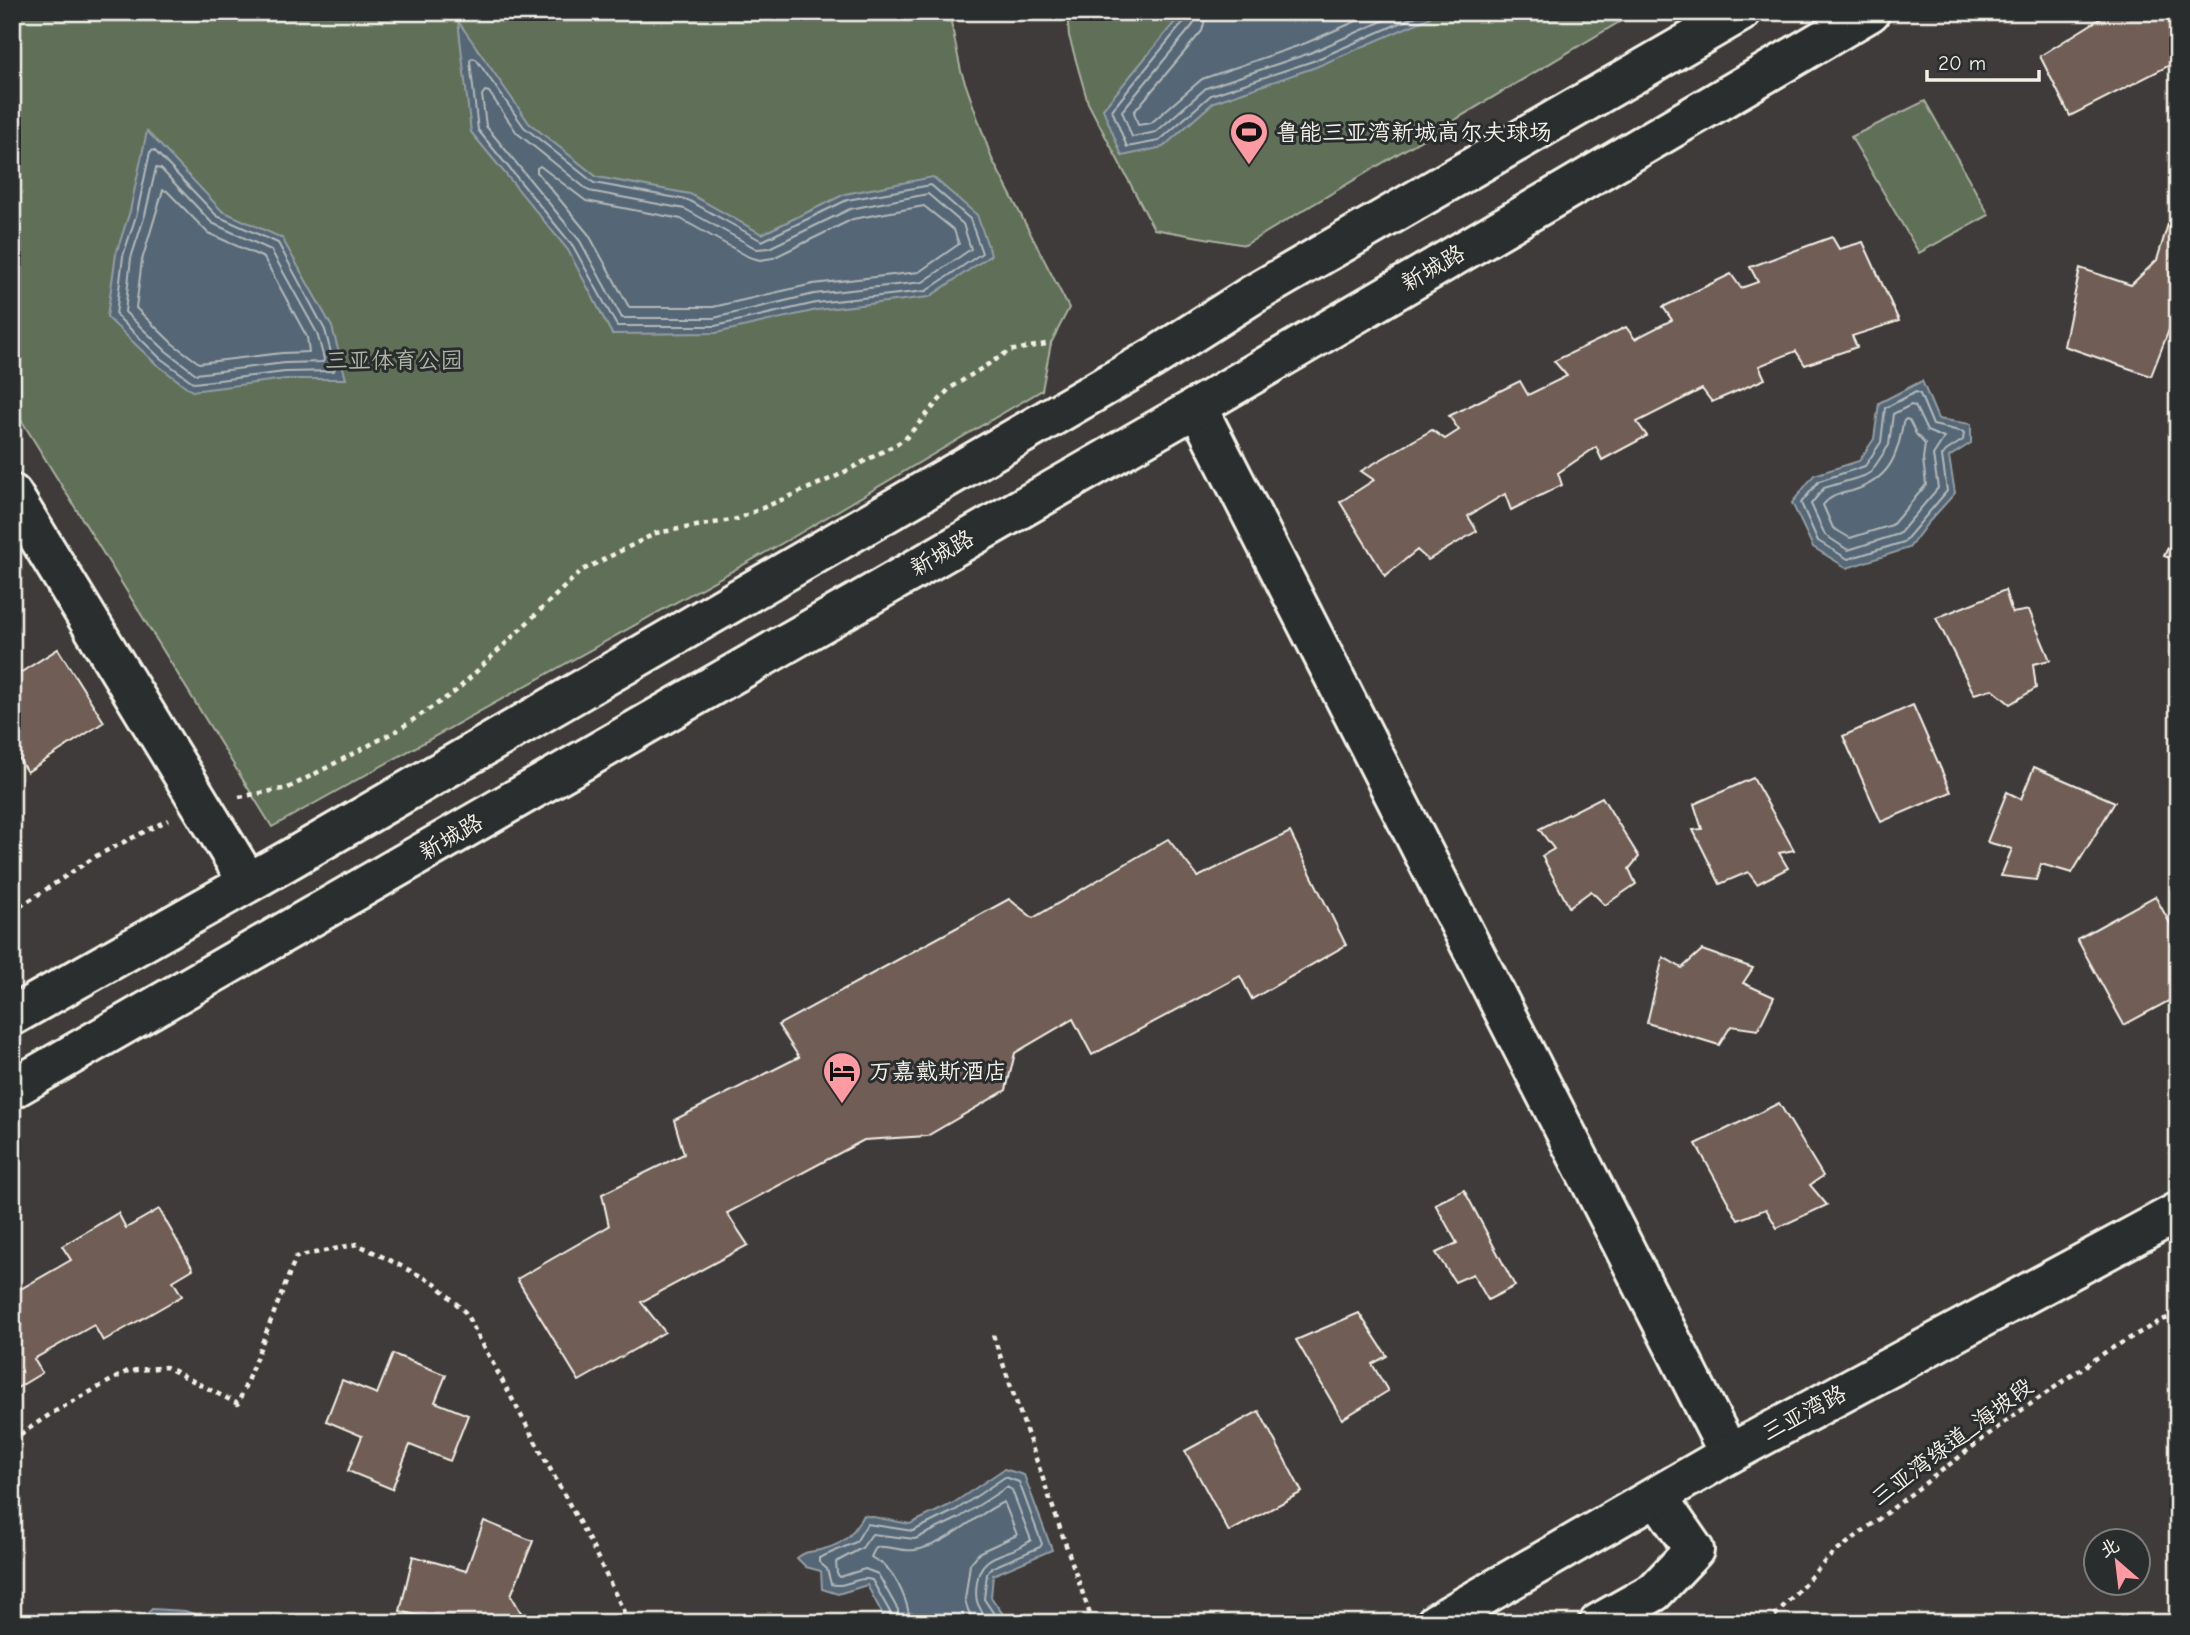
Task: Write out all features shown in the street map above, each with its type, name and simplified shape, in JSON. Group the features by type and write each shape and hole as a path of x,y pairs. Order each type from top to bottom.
{"main road":[{"path":"12,1016 1153,358 1252,295 1741,12"},
{"name":"新城路","path":"12,1089 1197,407 1870,12"},
{"path":"1197,407 1729,1454"},
{"path":"13,498 248,882"},
{"name":"三亚湾路","path":"1436,1623 1729,1454 2178,1212"},
{"path":"1599,1623 1654,1592 1694,1550 1657,1496"}],"path":[{"path":"12,912 96,856 200,803 288,788 398,730 456,691 581,571 656,533 737,519 837,475 904,440 949,389 989,363 1009,351 1051,343"},
{"path":"12,1440 52,1413 128,1371 166,1367 237,1404 296,1257 357,1244 435,1283 465,1312 592,1546 625,1614 620,1623"},
{"name":"三亚湾绿道_海坡段","path":"1768,1623 1828,1558 2006,1421 2107,1351 2162,1320 2178,1315"},
{"path":"993,1335 1093,1623"}],"green space":[{"name":"三亚体育公园","path":"12,12 949,12 961,71 992,159 1069,308 1051,343 1042,390 795,536 272,827 12,405"},
{"name":"鲁能三亚湾新城高尔夫球场","path":"1067,12 1636,12 1245,245 1154,229 1088,103 1069,36"},
{"path":"1925,101 1989,215 1919,253 1851,137"}],"water":[{"path":"1183,12 1434,12 1429,18 1316,67 1214,102 1163,147 1122,156 1103,109"},
{"path":"458,21 529,123 597,177 690,194 762,234 845,194 933,177 977,215 991,255 929,297 817,310 716,333 612,334 568,250 471,132"},
{"path":"147,131 222,211 282,238 332,327 346,379 286,379 192,391 156,364 107,317 116,254 130,211"},
{"path":"1922,381 1938,419 1971,424 1971,443 1949,457 1955,493 1909,548 1847,568 1813,547 1792,503 1814,475 1859,461 1874,439 1879,403"},
{"path":"1004,1469 1024,1475 1052,1550 993,1575 991,1597 1007,1620 1006,1623 881,1623 883,1615 867,1585 838,1594 822,1589 821,1571 806,1567 797,1558 804,1553 832,1547 843,1541 852,1533 863,1515 910,1524 952,1504"},
{"path":"152,1609 185,1611 221,1623 138,1623"}],"building":[{"path":"2111,12 2178,12 2178,61 2070,116 2040,56"},
{"path":"2168,224 2178,227 2178,318 2174,317 2151,376 2064,346 2080,268 2131,285 2157,260"},
{"path":"1832,237 1839,249 1863,242 1899,321 1852,336 1857,347 1805,365 1796,351 1759,366 1765,379 1712,402 1702,389 1637,422 1647,436 1602,460 1596,447 1558,473 1562,485 1511,510 1505,494 1468,516 1477,531 1428,560 1417,550 1385,576 1340,502 1374,480 1361,471 1432,430 1445,439 1459,430 1449,416 1520,381 1528,395 1567,376 1554,361 1626,327 1635,339 1672,320 1663,307 1731,274 1741,288 1758,282 1750,267"},
{"path":"2178,527 2178,561 2164,556"},
{"path":"2005,590 2012,613 2029,610 2050,660 2033,664 2036,688 2010,704 1992,689 1974,694 1936,618"},
{"path":"58,649 104,722 27,772 12,748 12,678"},
{"path":"1913,705 1951,792 1881,822 1843,736"},
{"path":"2034,767 2115,802 2072,873 2041,864 2036,880 2001,876 2012,849 1987,842 2007,792 2021,799"},
{"path":"1753,778 1794,850 1779,853 1788,868 1757,884 1748,872 1720,884 1693,830 1702,829 1694,804"},
{"path":"1602,797 1639,857 1629,869 1636,884 1605,905 1591,891 1569,907 1542,856 1554,849 1539,829"},
{"name":"万嘉戴斯酒店","path":"1290,832 1346,945 1252,999 1240,976 1092,1055 1073,1019 1015,1053 1006,1090 927,1136 864,1140 727,1213 748,1245 641,1302 665,1332 579,1381 517,1279 609,1226 602,1194 684,1154 674,1120 799,1057 778,1025 1009,899 1033,918 1168,839 1198,877"},
{"path":"2155,896 2178,938 2178,996 2124,1025 2077,939"},
{"path":"1702,950 1753,968 1743,983 1774,997 1758,1030 1731,1026 1719,1045 1647,1023 1663,957 1682,968"},
{"path":"1779,1103 1823,1176 1810,1185 1827,1205 1777,1228 1766,1209 1738,1220 1696,1144"},
{"path":"1464,1190 1515,1286 1488,1300 1473,1274 1455,1282 1436,1253 1457,1243 1435,1204"},
{"path":"159,1209 193,1269 173,1281 182,1296 103,1341 94,1325 34,1359 42,1373 12,1391 12,1294 71,1260 62,1246 118,1213 126,1228"},
{"path":"1359,1313 1387,1356 1372,1364 1388,1391 1342,1419 1296,1340"},
{"path":"393,1354 446,1375 435,1402 468,1415 450,1461 410,1445 392,1489 348,1471 362,1436 326,1421 342,1380 377,1394"},
{"path":"1259,1411 1302,1492 1229,1532 1185,1451"},
{"path":"484,1521 533,1541 511,1595 527,1623 446,1623 400,1611 413,1556 466,1571"}],"place":[{"name":"鲁能三亚湾新城高尔夫球场","path":"1249,166"},
{"name":"万嘉戴斯酒店","path":"842,1105"}]}
